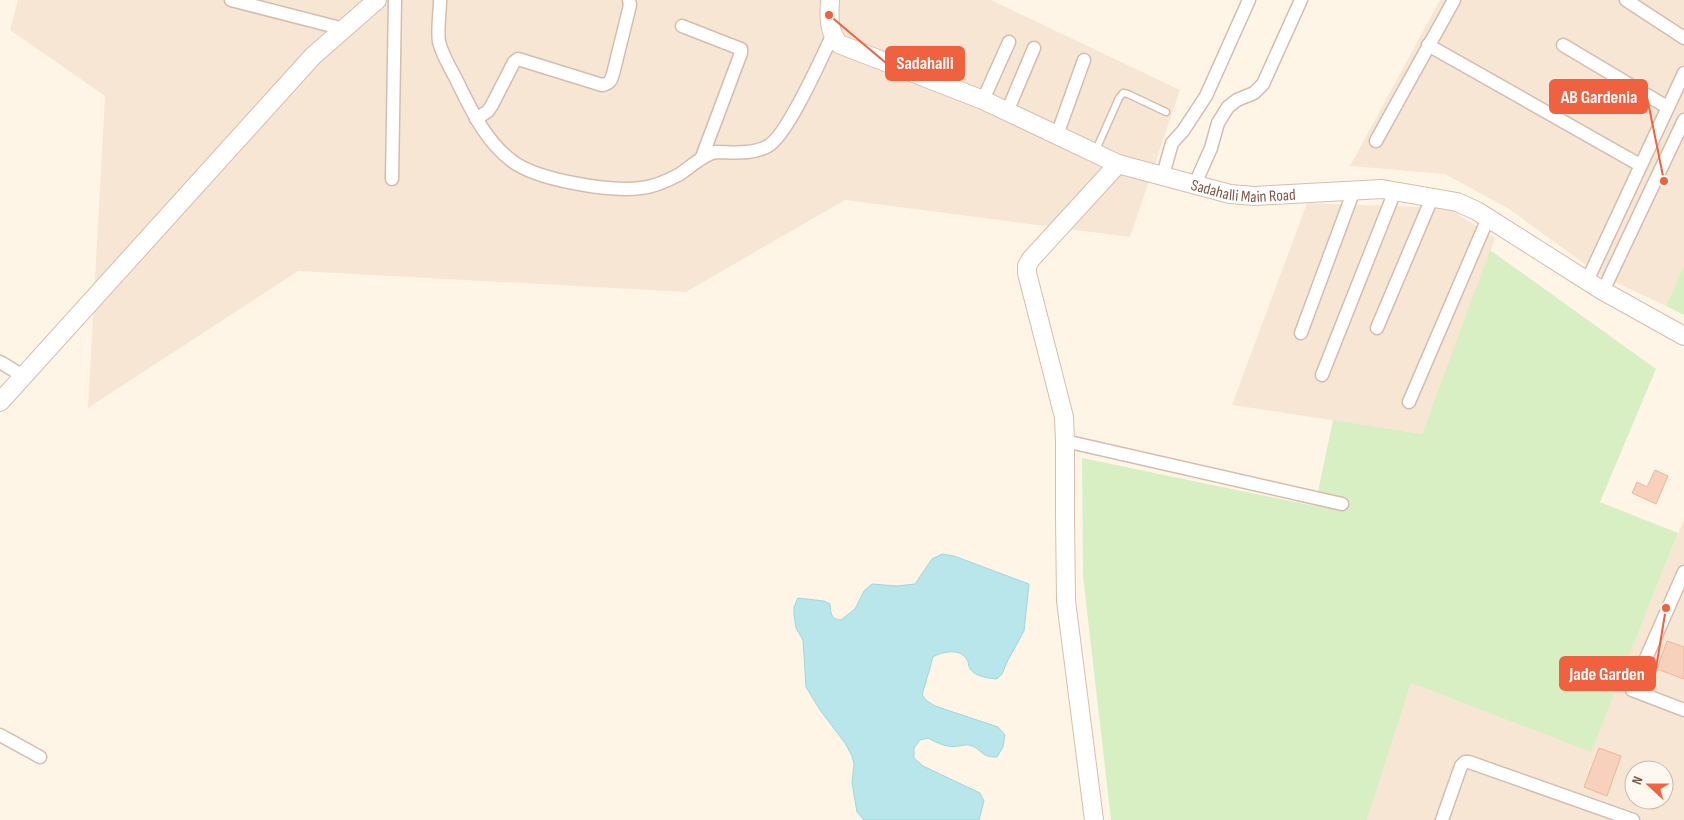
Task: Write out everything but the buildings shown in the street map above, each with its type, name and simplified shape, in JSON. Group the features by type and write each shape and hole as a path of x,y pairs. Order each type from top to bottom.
{"street":[{"path":"231,0 344,29"},
{"path":"0,402 313,56 377,0"},
{"path":"392,179 395,0"},
{"path":"440,0 440,44 476,118 489,138 505,155 524,169 559,180 599,187 639,188 652,186 679,174 702,157 715,152 752,152 770,146 783,132 832,36 829,15 830,0"},
{"path":"476,118 488,111 514,62 518,59 602,85 607,84 613,74 630,5 629,0"},
{"path":"1163,175 1172,144 1206,96 1249,0"},
{"path":"1195,184 1211,148 1218,123 1228,107 1237,100 1254,93 1263,84 1302,0"},
{"path":"1376,142 1454,0"},
{"path":"1626,0 1684,38"},
{"path":"682,26 741,49 702,157"},
{"name":"Sadahalli Main Road","path":"832,36 839,44 849,49 983,100 1118,164 1242,196 1382,189 1457,202 1477,211 1603,291 1684,336"},
{"path":"983,100 1009,42"},
{"path":"1428,45 1640,165"},
{"path":"1563,45 1667,108"},
{"path":"1007,112 1034,48"},
{"path":"1057,135 1084,60"},
{"path":"1587,281 1684,73"},
{"path":"1603,291 1684,120"},
{"path":"1094,820 1066,592 1066,441 1064,417 1027,273 1027,266 1031,258 1118,164"},
{"path":"1301,333 1354,190"},
{"path":"1322,375 1394,191"},
{"path":"1378,328 1432,198"},
{"path":"1409,402 1488,218"},
{"path":"0,362 23,376"},
{"path":"1066,441 1342,504"},
{"path":"1684,572 1632,690 1684,710"},
{"path":"0,735 40,757"},
{"path":"1442,820 1461,766 1465,762 1633,820"}],"lane":[{"path":"1094,153 1118,98 1123,93 1166,112"}],"shaded area":[{"path":"18,0 991,0 1180,90 1130,237 845,200 686,292 298,271 88,408 105,96 10,30"},
{"path":"1440,0 1684,0 1684,265 1666,306 1600,275 1509,209 1445,174 1350,166"},
{"path":"1307,203 1448,208 1495,238 1422,434 1232,405"},
{"path":"1684,519 1684,820 1367,820 1411,683 1591,751"}],"green space":[{"path":"1490,250 1656,369 1600,502 1678,533 1591,752 1411,683 1367,820 1111,820 1083,576 1082,458 1315,506 1333,420 1422,434"},
{"path":"1684,265 1684,315 1666,306"}],"water":[{"path":"942,554 954,556 1029,584 1024,631 1002,674 997,679 982,677 970,669 967,659 963,655 955,652 941,654 933,657 922,695 935,706 998,727 1005,735 1003,747 997,757 987,756 973,746 946,746 928,738 920,740 914,748 914,758 923,766 980,793 984,801 979,820 864,820 857,812 852,783 854,764 852,756 806,687 803,640 796,628 794,607 798,598 824,601 830,604 833,617 841,620 855,609 864,591 872,584 897,586 915,584 932,559"}],"place":[{"name":"Sadahalli","path":"829,15"},
{"name":"AB Gardenia","path":"1664,181"},
{"name":"Jade Garden","path":"1666,608"}]}
